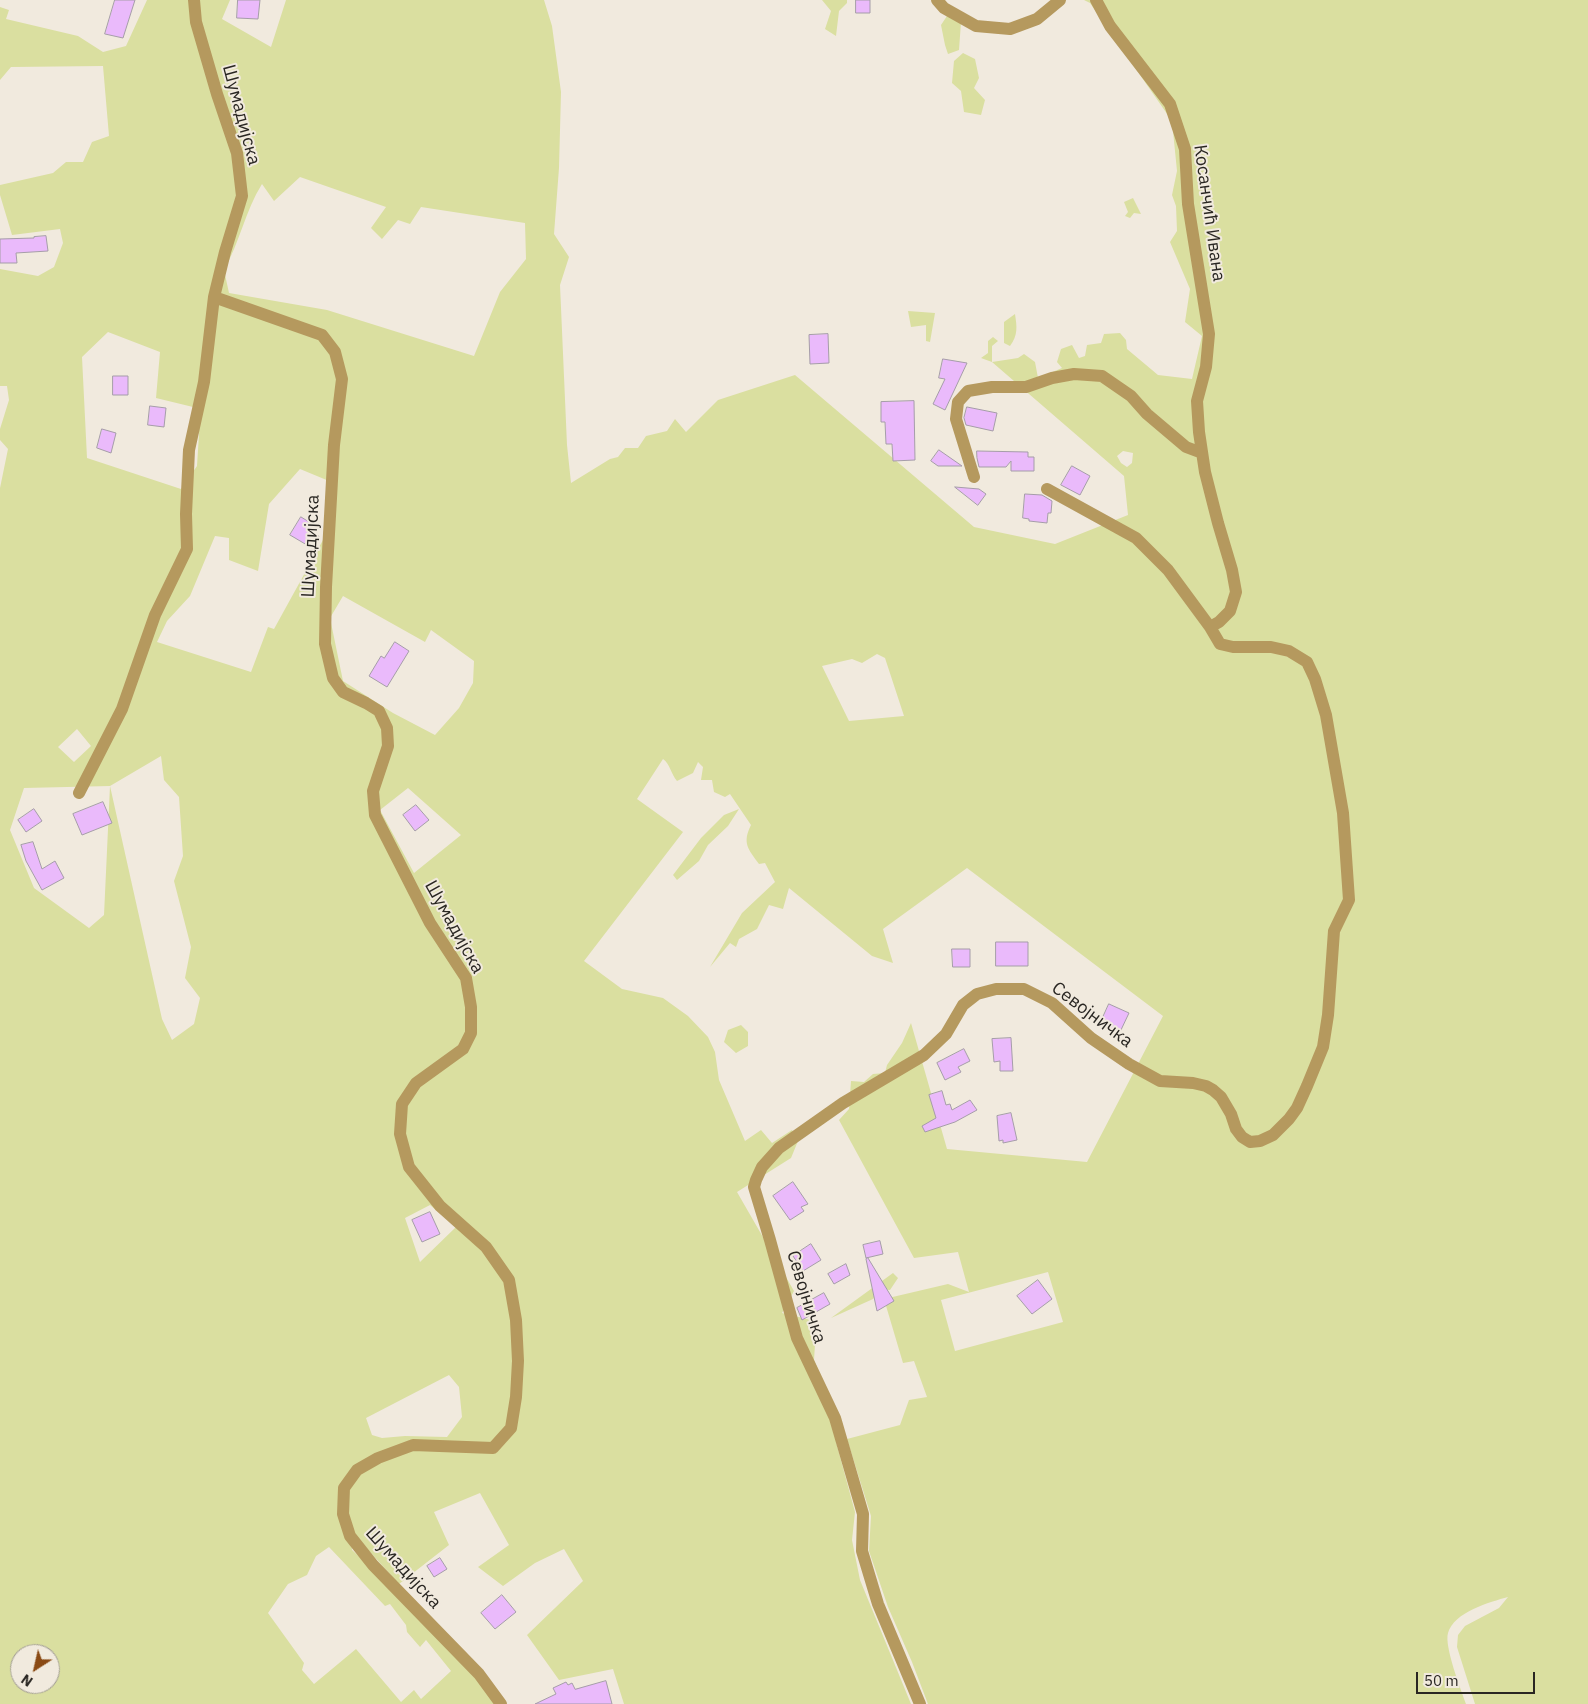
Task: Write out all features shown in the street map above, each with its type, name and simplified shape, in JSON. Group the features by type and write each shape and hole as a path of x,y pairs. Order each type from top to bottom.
{"street":[{"name":"Шумадијска","path":"79,793 122,709 155,614 187,549 186,514 189,450 204,382 214,298 225,252 242,196 236,153 199,31 194,0"},
{"path":"937,0 944,8 976,26 1010,29 1037,19 1060,0"},
{"name":"Косанчић Ивана","path":"1096,0 1110,26 1170,104 1185,149 1188,204 1209,334 1206,367 1197,401 1202,454 1236,592 1230,611 1219,622 1210,627"},
{"name":"Шумадијска","path":"214,298 322,335 336,352 342,379 334,445 326,587 325,644 333,678 343,692 379,711 387,728 388,746 373,791 375,815 430,923 466,978 470,1006 471,1033 463,1050 416,1083 402,1104 400,1134 409,1167 440,1206 486,1248 509,1280 516,1320 518,1361 516,1396 511,1428 505,1435 493,1448 414,1445 378,1458 357,1470 344,1488 342,1514 350,1536 373,1565 479,1674 501,1704"},
{"path":"974,477 956,419 958,402 968,391 992,387 1026,387 1052,378 1074,374 1102,376 1131,396 1147,414 1186,447 1202,454"},
{"path":"1047,489 1136,538 1168,570 1210,627"},
{"name":"Севојничка","path":"920,1704 878,1604 862,1551 863,1514 835,1418 797,1338 754,1187 762,1167 779,1148 843,1103 924,1055 946,1034 963,1006 977,994 996,989 1024,989 1052,1003 1091,1038 1129,1064 1160,1081 1193,1082 1213,1090 1221,1097 1231,1114 1236,1129 1242,1137 1250,1142 1260,1141 1273,1135 1289,1118 1297,1108 1308,1086 1323,1047 1328,1014 1334,931 1349,900 1343,813 1326,715 1315,679 1307,662 1289,651 1272,647 1234,647 1220,644 1210,627"}],"green space":[{"path":"147,0 230,0 222,19 271,47 286,0 544,0 552,26 561,92 559,168 554,234 569,257 560,285 567,445 571,483 610,459 618,457 625,448 638,448 646,436 667,431 675,419 686,432 718,400 795,375 974,527 1055,544 1128,515 1124,476 992,362 1018,358 1024,354 1035,362 1038,378 1062,368 1057,362 1061,349 1072,345 1079,358 1085,356 1087,345 1101,343 1104,334 1120,333 1126,340 1127,349 1158,375 1192,379 1202,336 1185,322 1190,289 1170,242 1177,231 1176,206 1172,195 1177,171 1172,121 1090,3 1084,0 1588,0 1588,1704 1475,1704 1457,1647 1458,1635 1465,1626 1499,1608 1508,1597 1483,1605 1465,1614 1457,1619 1448,1633 1448,1648 1466,1704 928,1704 888,1607 869,1551 871,1516 847,1439 836,1442 855,1512 852,1540 860,1580 911,1704 624,1704 613,1669 559,1680 527,1635 583,1581 564,1549 535,1563 503,1586 478,1567 509,1545 480,1493 434,1512 449,1545 399,1584 351,1531 352,1550 456,1646 506,1704 0,1704 0,488 8,449 0,440 0,429 9,400 7,386 0,386 0,269 38,276 54,267 63,243 60,229 12,235 0,195 0,185 53,173 66,162 83,162 92,142 109,136 103,66 11,67 0,80 0,7 9,10 6,19 78,36 103,52 126,46","holes":["300,177 386,207 371,228 382,239 398,220 410,224 421,207 525,223 526,259 500,292 474,356 327,310 229,293 224,270 262,184 274,201","108,332 160,352 156,398 193,407 199,434 197,466 181,489 87,458 82,357","1123,451 1133,453 1132,463 1127,467 1121,463 1117,456","300,469 329,481 323,540 274,629 268,627 251,672 157,642 167,621 190,596 215,536 229,538 229,560 258,571 269,504","343,596 425,642 431,630 474,661 473,683 459,708 435,735 393,713 343,681 330,618","877,654 885,658 904,716 849,721 822,666 852,659 862,663","77,729 91,746 74,762 58,747","161,756 164,780 179,797 183,856 174,881 191,947 185,978 200,998 194,1024 172,1040 162,1019 110,786","663,759 677,781 693,773 698,762 703,767 701,780 712,780 714,792 725,797 730,794 751,825 747,837 749,850 759,864 765,863 775,882 742,913 710,967 730,943 736,947 739,939 757,929 769,905 783,909 789,888 872,956 893,963 883,929 967,868 1163,1016 1087,1162 947,1149 911,1023 902,1043 887,1065 885,1073 873,1074 864,1082 851,1081 849,1109 839,1120 914,1258 958,1252 969,1292 948,1284 884,1299 903,1363 914,1361 927,1397 909,1400 900,1425 847,1439 814,1360 816,1329 811,1320 782,1313 794,1291 737,1192 791,1158 798,1141 792,1130 772,1143 761,1130 745,1141 719,1080 715,1052 708,1037 688,1016 663,998 622,989 584,961 683,832 637,799","110,786 104,915 89,928 34,888 10,830 24,788","408,788 461,835 414,873 380,810","430,1205 456,1227 420,1262 405,1218","1048,1272 1063,1322 955,1351 941,1300","449,1375 459,1387 462,1417 447,1437 405,1436 382,1438 372,1435 366,1418","329,1547 385,1606 390,1604 406,1625 407,1632 420,1647 426,1640 451,1671 421,1699 414,1690 401,1702 356,1649 314,1684 302,1670 304,1663 268,1613 288,1584 307,1575 316,1556"]},
{"path":"822,0 847,0 847,3 839,11 836,36 825,29 831,11"},
{"path":"947,16 961,22 959,50 948,54 941,25"},
{"path":"963,53 975,59 979,78 974,88 985,100 981,115 964,112 961,91 952,83 954,61"},
{"path":"1133,198 1141,214 1134,213 1130,218 1125,216 1128,212 1124,202"},
{"path":"908,311 935,313 930,342 926,341 926,325 911,327"},
{"path":"1015,314 1016,331 1010,346 1004,343 1004,322"},
{"path":"993,337 998,341 992,346 992,362 981,358 988,353 988,341"},
{"path":"739,809 728,826 708,845 699,861 677,880 673,875 701,838 724,815"},
{"path":"741,1025 748,1032 748,1046 736,1053 724,1042 728,1030"},
{"path":"893,1273 898,1278 890,1290 880,1289 873,1299 831,1318"}],"building":[{"path":"115,0 135,0 123,38 105,34"},
{"path":"238,0 260,0 258,19 237,18"},
{"path":"856,0 870,0 870,13 856,13"},
{"path":"46,236 48,251 16,253 17,263 0,263 0,239"},
{"path":"828,334 829,363 810,364 809,335"},
{"path":"943,359 967,363 945,410 933,404 945,379 939,378"},
{"path":"113,376 128,376 128,395 113,395"},
{"path":"914,401 915,460 893,461 892,444 886,444 885,422 881,422 881,402"},
{"path":"150,406 166,408 164,427 148,425"},
{"path":"967,407 997,413 993,431 966,425 964,418"},
{"path":"102,429 116,433 111,453 97,448"},
{"path":"939,450 962,466 938,466 931,461"},
{"path":"977,451 1028,452 1028,457 1034,457 1034,471 1011,471 1011,461 1006,467 979,467"},
{"path":"1072,466 1090,476 1080,495 1061,485"},
{"path":"955,487 979,489 986,494 978,505"},
{"path":"1025,494 1042,495 1052,501 1051,513 1048,513 1047,523 1029,521 1029,519 1023,518"},
{"path":"301,517 314,525 310,530 319,536 312,548 290,535"},
{"path":"395,642 409,651 387,687 369,676 381,656 384,658"},
{"path":"103,802 112,823 82,835 73,814"},
{"path":"416,805 429,820 415,831 403,815"},
{"path":"34,809 42,821 26,832 18,820"},
{"path":"33,842 42,869 55,861 64,878 42,890 26,861 21,845"},
{"path":"996,942 1028,942 1028,966 996,966"},
{"path":"952,949 970,949 970,967 953,967"},
{"path":"1109,1004 1129,1013 1120,1032 1100,1024"},
{"path":"1011,1038 1013,1071 1000,1071 1000,1061 994,1062 992,1039"},
{"path":"964,1049 970,1061 958,1067 961,1072 945,1080 937,1063"},
{"path":"942,1091 946,1105 950,1104 952,1110 970,1100 977,1110 955,1122 925,1132 922,1126 936,1118 929,1095"},
{"path":"1011,1113 1017,1140 1003,1143 1003,1140 999,1141 997,1116"},
{"path":"793,1182 808,1204 801,1207 804,1211 790,1220 773,1196"},
{"path":"430,1212 440,1234 422,1242 412,1220"},
{"path":"880,1241 883,1254 866,1258 863,1245"},
{"path":"811,1244 821,1260 803,1271 793,1256"},
{"path":"868,1258 894,1301 877,1311 866,1259"},
{"path":"846,1264 850,1275 834,1284 828,1274"},
{"path":"1038,1280 1052,1299 1032,1314 1017,1296"},
{"path":"824,1293 830,1304 802,1320 797,1308"},
{"path":"440,1558 447,1569 434,1577 427,1566"},
{"path":"502,1595 516,1612 495,1629 481,1613"},
{"path":"606,1681 612,1704 535,1704 556,1694 553,1688 566,1682 568,1685 572,1683 575,1689"}]}
